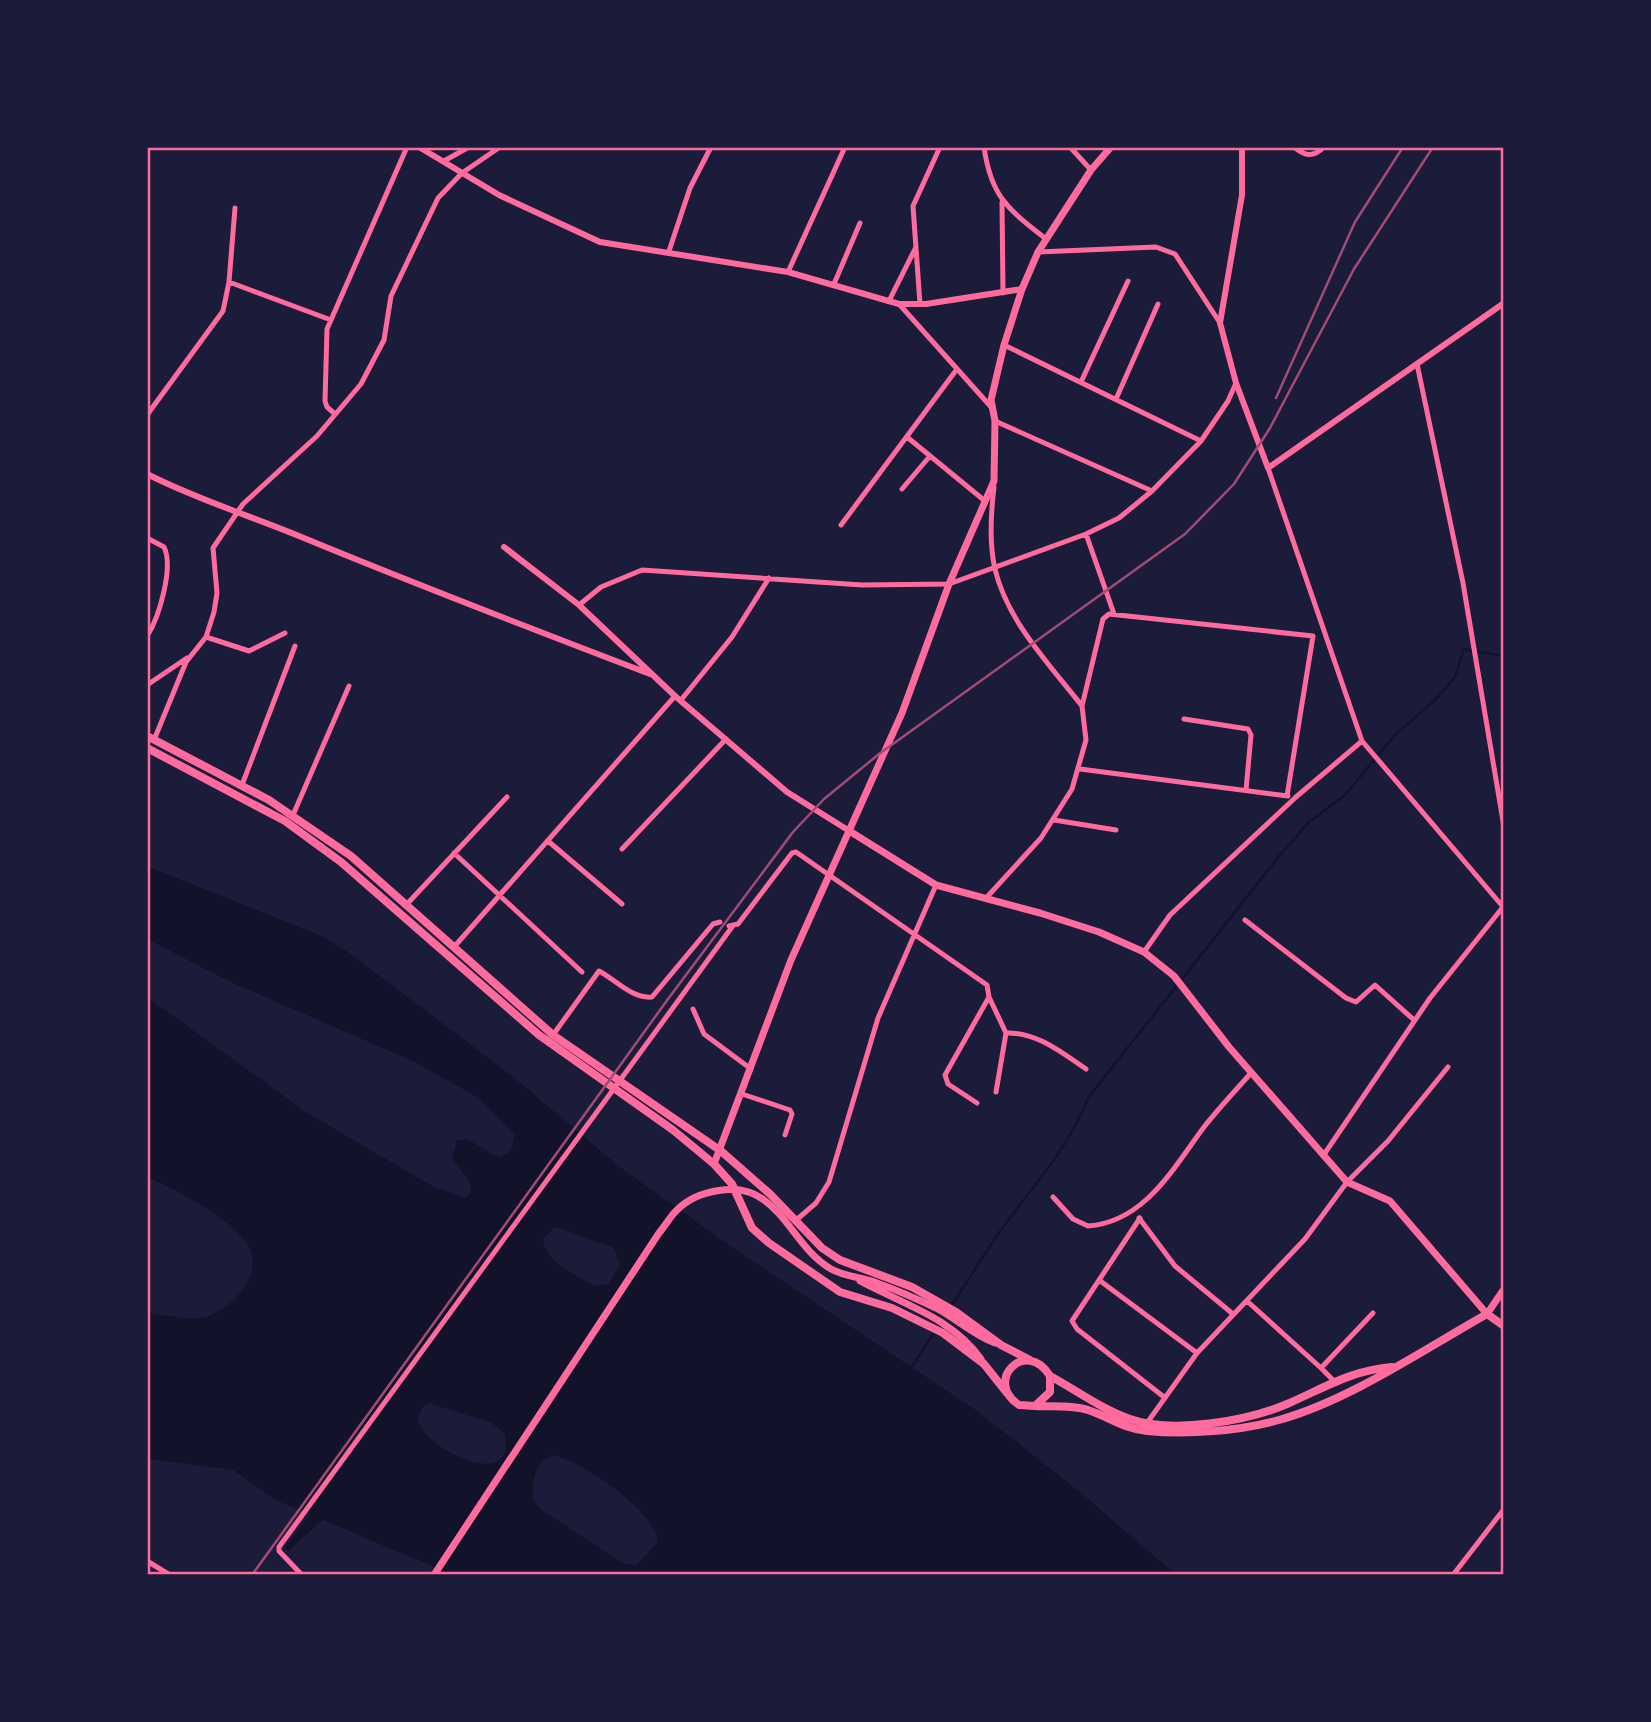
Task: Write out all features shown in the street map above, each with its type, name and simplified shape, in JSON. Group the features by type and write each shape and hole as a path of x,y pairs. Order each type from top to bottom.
{"main road":[{"path":"713,1164 721,1151 769,1013 828,873 851,832 902,713 948,584 994,481 995,421 991,400 1003,345 1022,289 1046,239 1091,170 1111,147"},
{"path":"151,738 293,815 351,856 553,1035 721,1151 840,1260 912,1287 939,1306 1019,1405 1087,1410 1126,1428 1145,1431 1208,1430 1279,1420 1316,1406 1487,1314 1504,1289"},
{"path":"147,748 285,821 371,886 539,1035 673,1130 713,1164 732,1184 752,1228 769,1243 840,1292 930,1320 950,1322 1044,1366 1050,1376 1124,1417 1147,1423 1194,1424 1250,1416 1276,1409 1333,1380 1365,1369 1392,1367"},
{"path":"851,832 936,885 987,897 1099,932 1144,952 1174,976 1187,996 1251,1073 1347,1182 1390,1201 1487,1314 1504,1326"},
{"path":"434,1575 676,1210 697,1197 721,1190 744,1191 765,1200 818,1261 930,1320"},
{"path":"854,1278 876,1282 939,1306"},
{"path":"1007,1393 1005,1385 1009,1369 1015,1364 1030,1360"},
{"path":"1035,1406 1046,1399 1050,1392 1050,1376"}],"street":[{"path":"335,414 325,401 326,335 407,147"},
{"path":"444,161 469,147"},
{"path":"147,685 189,656 206,637 217,593 213,548 237,511 317,436 361,384 384,340 391,296 438,198 462,173 500,147"},
{"path":"669,251 686,197 711,147"},
{"path":"788,272 845,147"},
{"path":"920,304 914,206 940,147"},
{"path":"984,147 988,174 1002,202 1046,239"},
{"path":"1070,147 1091,170"},
{"path":"1220,323 1242,195 1242,147"},
{"path":"1294,147 1306,155 1314,155 1324,147"},
{"path":"425,148 499,195 600,242 788,272 899,303 920,304 1022,289"},
{"path":"1002,202 1003,293"},
{"path":"147,415 218,321 229,282 235,208"},
{"path":"834,284 860,223"},
{"path":"889,301 916,247"},
{"path":"1038,252 1156,247 1175,254 1220,323 1236,383 1325,627 1362,741 1504,907 1414,1020 1323,1156"},
{"path":"1081,382 1128,281"},
{"path":"229,282 331,320"},
{"path":"899,303 920,331 994,410"},
{"path":"1268,468 1504,303"},
{"path":"1116,399 1158,304"},
{"path":"1003,345 1201,441"},
{"path":"1417,364 1463,583 1504,827"},
{"path":"841,525 957,369"},
{"path":"579,606 601,587 642,570 862,585 948,584 1087,534 1119,518 1152,491 1201,441 1228,401 1236,383"},
{"path":"995,421 1152,491"},
{"path":"907,437 985,501"},
{"path":"902,489 930,456"},
{"path":"147,474 186,494 237,511 462,603 650,674"},
{"path":"994,481 992,505 995,568 1005,595 1028,636 1082,706"},
{"path":"1087,534 1114,614"},
{"path":"147,538 164,547 168,558 164,589 147,636"},
{"path":"504,547 579,606 650,674 787,792 851,832"},
{"path":"454,947 732,637 769,578"},
{"path":"987,897 1054,820 1080,769 1086,733 1082,706 1103,619 1114,614 1313,635 1325,627"},
{"path":"206,637 249,650 285,634"},
{"path":"1287,796 1313,635"},
{"path":"242,785 295,646"},
{"path":"151,738 189,656"},
{"path":"293,815 349,686"},
{"path":"1184,719 1248,729 1251,734 1246,790"},
{"path":"622,849 726,739"},
{"path":"1144,952 1170,915 1296,797 1362,741"},
{"path":"1080,769 1296,797"},
{"path":"407,904 507,797"},
{"path":"1054,820 1116,830"},
{"path":"548,841 622,904"},
{"path":"454,852 582,972"},
{"path":"302,1575 279,1548 730,927 738,924 792,853 801,854 986,985 1006,1033 996,1091"},
{"path":"795,1221 816,1203 829,1182 878,1018 936,885"},
{"path":"1245,920 1346,999 1358,1002 1375,985 1414,1020"},
{"path":"553,1035 599,971 624,988 646,998 652,997 713,924 720,922"},
{"path":"978,1103 948,1084 945,1076 989,997"},
{"path":"693,1009 704,1034 751,1069"},
{"path":"1006,1033 1018,1032 1045,1042 1086,1069"},
{"path":"1147,1423 1197,1353 1304,1240 1347,1182 1388,1141 1448,1067"},
{"path":"1053,1198 1073,1219 1088,1226 1133,1209 1170,1175 1204,1127 1251,1073"},
{"path":"742,1094 790,1110 792,1114 785,1135"},
{"path":"1133,1209 1175,1266 1233,1314"},
{"path":"1140,1218 1074,1315 1074,1326 1164,1397"},
{"path":"1099,1280 1197,1353"},
{"path":"1247,1301 1333,1380"},
{"path":"1321,1368 1373,1313"},
{"path":"1453,1575 1504,1509"},
{"path":"147,1561 170,1575"}],"shaded area":[{"path":"147,866 322,936 349,953 512,1076 621,1168 733,1248 977,1411 1081,1493 1176,1575 443,1575 444,1571 323,1520 288,1551 285,1547 311,1514 277,1501 233,1470 147,1459 147,1313 188,1318 211,1315 241,1292 252,1270 253,1258 241,1236 218,1216 188,1197 147,1177 147,997 309,1114 432,1186 464,1198 470,1194 471,1184 452,1159 457,1140 467,1139 499,1158 511,1151 515,1134 477,1097 415,1062 233,983 147,939","holes":["555,1227 614,1248 620,1264 609,1284 595,1286 555,1261 543,1239","429,1403 492,1423 505,1434 504,1452 497,1461 484,1464 468,1461 452,1453 424,1432 417,1420 422,1408","552,1455 581,1467 615,1489 644,1516 654,1529 658,1542 636,1566 624,1564 539,1508 534,1501 533,1480 541,1463"]}],"waterway":[{"path":"950,1308 1001,1230 1060,1152 1088,1098 1280,855 1309,822 1345,795 1394,736 1436,699 1455,677 1464,649 1504,656"},
{"path":"910,1370 941,1322"}],"railway":[{"path":"1276,398 1355,222 1403,147"},
{"path":"252,1575 668,999 793,832 824,799 879,754 1185,534 1234,484 1270,428 1354,269 1433,147"}]}
